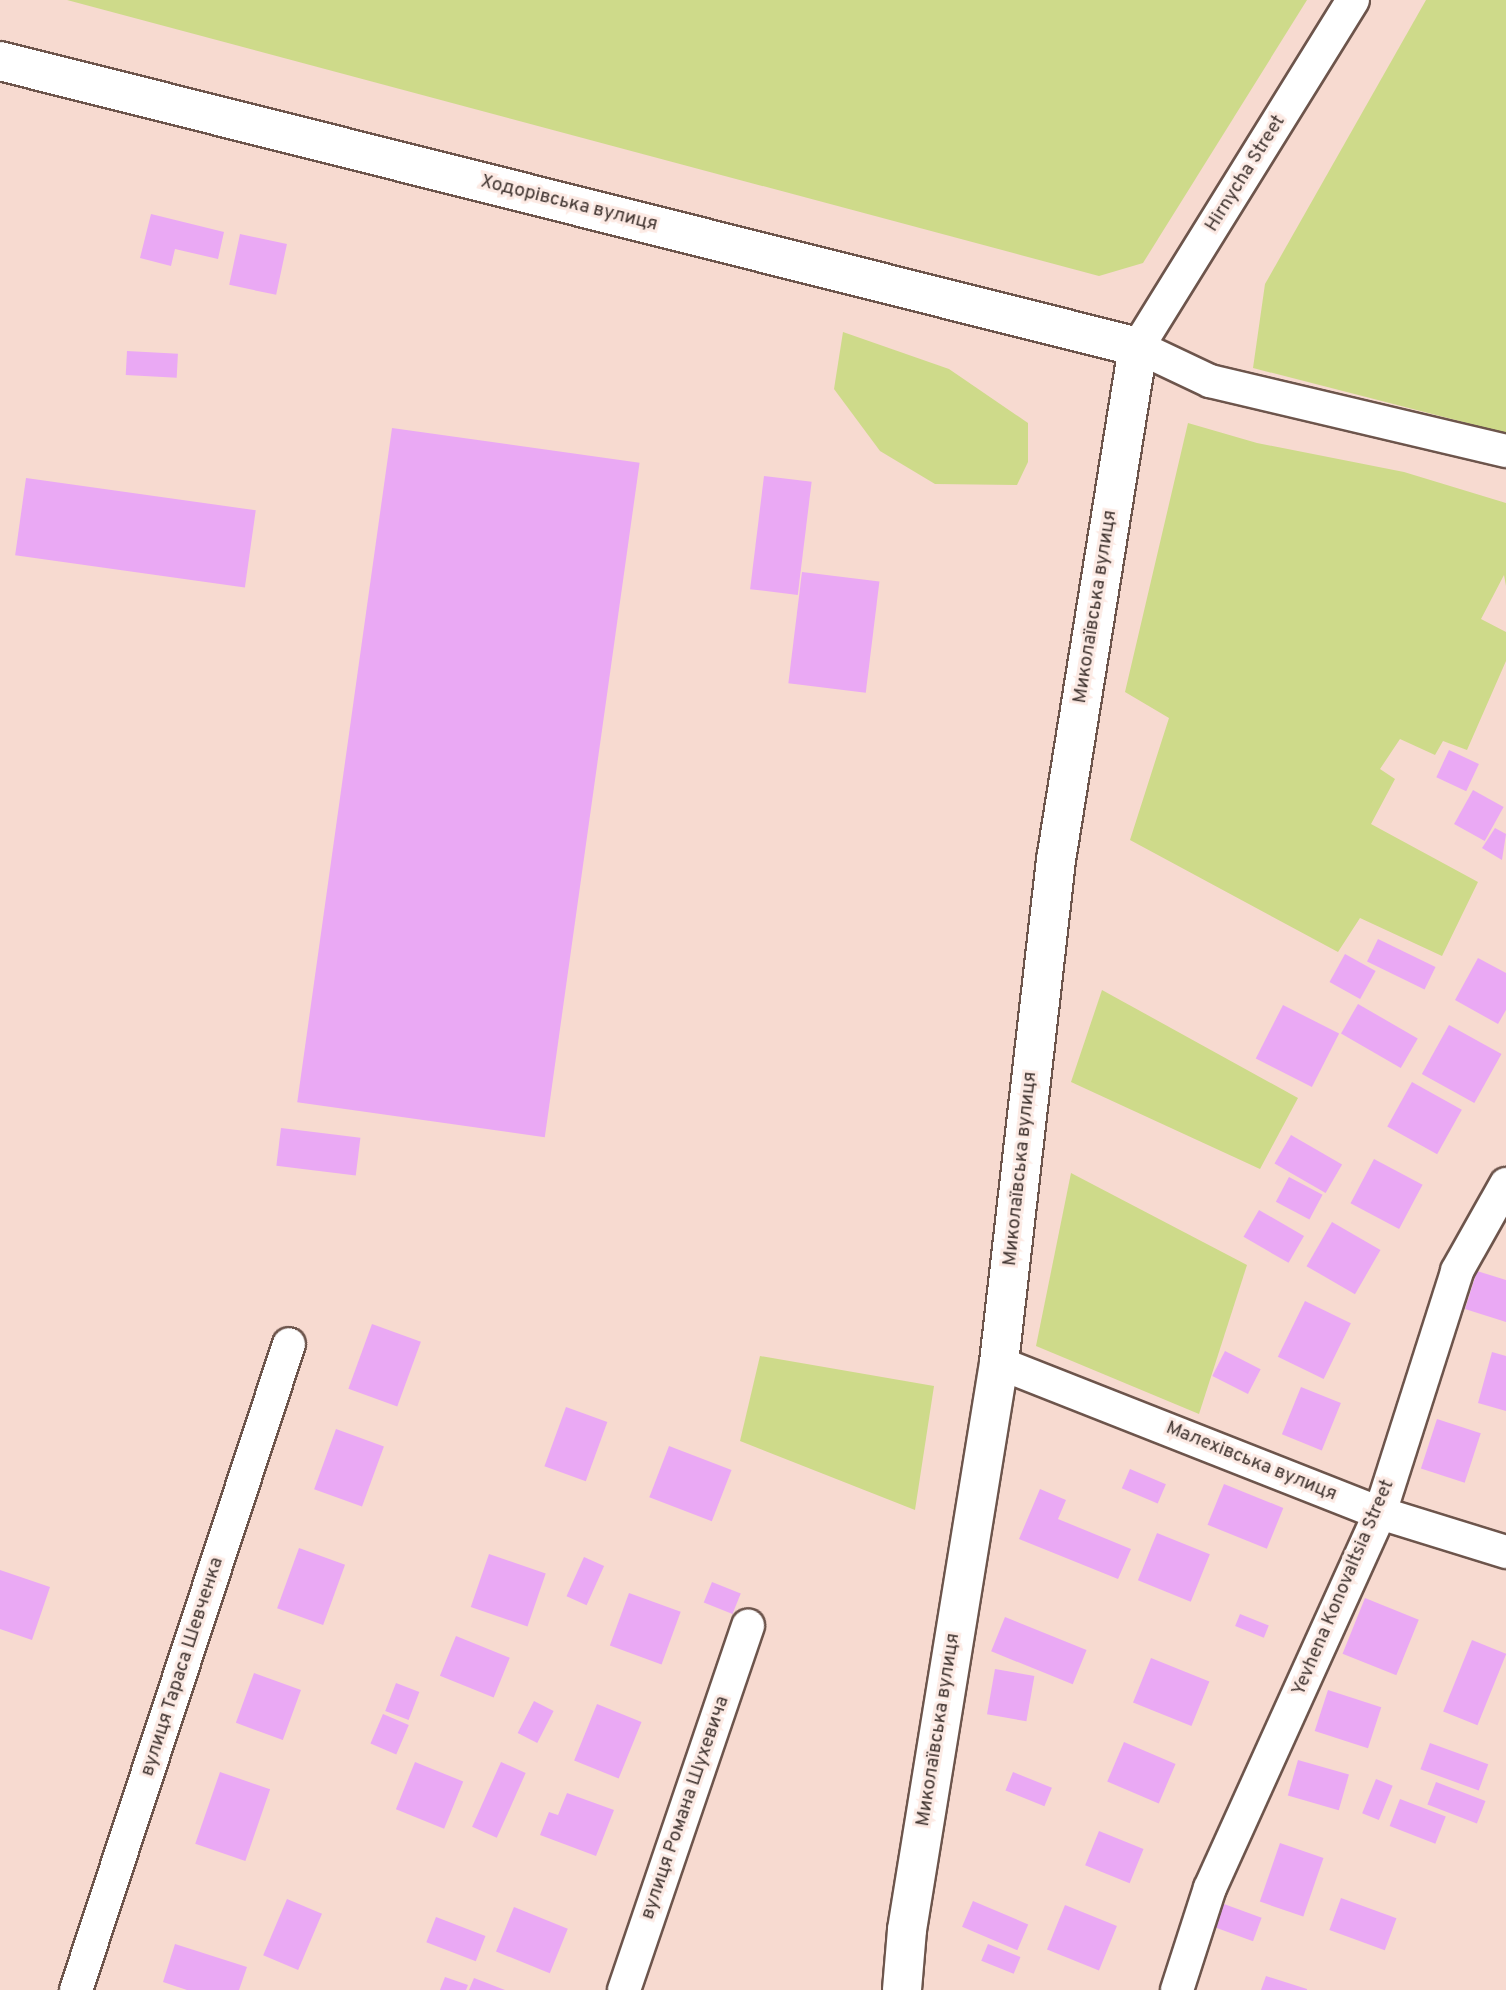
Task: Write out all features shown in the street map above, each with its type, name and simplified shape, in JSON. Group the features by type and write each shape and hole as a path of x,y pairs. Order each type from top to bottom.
{"main road":[{"name":"Ходорівська вулиця","path":"0,61 1138,347"},
{"name":"Миколаївська вулиця","path":"902,1990 907,1930 999,1363 1056,860 1138,347"}],"street":[{"name":"Hirnycha Street","path":"1138,347 1353,0"},
{"path":"1138,347 1210,381 1506,451"},
{"name":"Yevhena Konovaltsia Street","path":"1177,1990 1210,1888 1380,1513 1457,1271 1506,1184"},
{"name":"вулиця Тараса Шевченка","path":"76,1990 289,1344"},
{"name":"Малехівська вулиця","path":"999,1363 1380,1513 1506,1552"},
{"name":"вулиця Романа Шухевича","path":"624,1990 748,1625"}],"green space":[{"path":"67,0 1307,0 1143,263 1099,276"},
{"path":"1426,0 1506,0 1506,433 1253,368 1265,284"},
{"path":"843,332 949,369 1028,423 1028,462 1017,485 935,484 880,451 834,389"},
{"path":"1188,423 1257,443 1404,472 1506,503 1506,586 1504,575 1481,619 1506,632 1506,661 1467,750 1443,741 1435,755 1400,739 1380,769 1395,779 1371,824 1478,882 1442,956 1360,918 1338,952 1130,840 1169,718 1125,692"},
{"path":"1102,990 1298,1098 1260,1169 1071,1082"},
{"path":"1071,1173 1247,1265 1199,1414 1036,1346"},
{"path":"760,1356 934,1386 915,1510 740,1441"}],"building":[{"path":"151,214 224,232 218,259 175,249 171,266 140,258"},
{"path":"240,234 287,244 276,295 229,285"},
{"path":"127,351 178,354 177,378 126,375"},
{"path":"392,428 640,463 545,1137 297,1102"},
{"path":"764,476 812,482 798,595 750,589"},
{"path":"26,478 256,510 245,588 15,555"},
{"path":"802,572 879,582 866,693 788,683"},
{"path":"1449,750 1479,764 1466,791 1436,777"},
{"path":"1473,790 1504,807 1485,841 1454,824"},
{"path":"1495,828 1506,834 1502,860 1482,848"},
{"path":"1378,939 1436,967 1425,990 1367,961"},
{"path":"1345,954 1376,971 1360,999 1329,982"},
{"path":"1478,958 1506,973 1506,1010 1498,1024 1455,1000"},
{"path":"1358,1004 1418,1038 1401,1068 1341,1033"},
{"path":"1283,1005 1339,1034 1312,1087 1256,1058"},
{"path":"1449,1025 1501,1054 1474,1103 1422,1074"},
{"path":"1412,1082 1462,1110 1437,1154 1387,1127"},
{"path":"281,1128 360,1138 356,1175 276,1166"},
{"path":"1291,1135 1342,1164 1326,1193 1274,1164"},
{"path":"1374,1159 1423,1185 1399,1229 1351,1203"},
{"path":"1289,1177 1323,1195 1309,1220 1276,1202"},
{"path":"1259,1210 1304,1236 1289,1263 1244,1237"},
{"path":"1332,1222 1380,1250 1355,1294 1306,1266"},
{"path":"1477,1271 1506,1280 1506,1322 1465,1309"},
{"path":"1305,1301 1351,1323 1324,1379 1278,1357"},
{"path":"372,1324 421,1342 397,1407 348,1389"},
{"path":"1225,1351 1261,1369 1248,1394 1212,1376"},
{"path":"1492,1352 1506,1356 1506,1411 1478,1403"},
{"path":"1301,1387 1341,1403 1322,1450 1282,1434"},
{"path":"566,1407 607,1422 586,1481 544,1466"},
{"path":"1437,1419 1481,1433 1465,1483 1421,1468"},
{"path":"336,1429 384,1446 362,1507 314,1489"},
{"path":"669,1446 732,1470 712,1521 649,1497"},
{"path":"1130,1469 1166,1484 1158,1504 1122,1488"},
{"path":"1224,1484 1283,1508 1267,1549 1208,1525"},
{"path":"1040,1489 1066,1500 1058,1519 1131,1549 1118,1579 1019,1539"},
{"path":"1157,1533 1210,1554 1191,1602 1138,1580"},
{"path":"299,1548 345,1565 323,1625 277,1608"},
{"path":"489,1554 546,1574 527,1626 471,1607"},
{"path":"584,1557 604,1566 587,1605 567,1596"},
{"path":"0,1570 50,1587 32,1640 0,1629"},
{"path":"712,1582 741,1594 733,1614 704,1602"},
{"path":"629,1593 681,1612 662,1664 610,1646"},
{"path":"1365,1598 1419,1620 1396,1675 1343,1654"},
{"path":"1240,1614 1269,1626 1264,1638 1235,1626"},
{"path":"1005,1617 1087,1650 1073,1684 991,1651"},
{"path":"456,1636 510,1658 494,1698 440,1676"},
{"path":"1472,1640 1506,1654 1477,1725 1443,1711"},
{"path":"1151,1658 1209,1682 1191,1726 1133,1703"},
{"path":"995,1669 1034,1676 1026,1721 987,1714"},
{"path":"254,1673 301,1690 283,1740 236,1723"},
{"path":"396,1683 419,1692 409,1720 385,1711"},
{"path":"1328,1690 1381,1707 1368,1748 1315,1731"},
{"path":"534,1701 554,1711 537,1743 518,1733"},
{"path":"597,1704 642,1722 619,1779 574,1761"},
{"path":"383,1714 409,1725 396,1754 370,1743"},
{"path":"1124,1742 1176,1764 1159,1803 1107,1782"},
{"path":"1430,1743 1488,1764 1479,1791 1420,1769"},
{"path":"1298,1760 1349,1775 1339,1810 1288,1796"},
{"path":"415,1762 463,1781 444,1829 396,1809"},
{"path":"501,1762 526,1773 497,1838 472,1827"},
{"path":"220,1772 270,1789 245,1861 195,1844"},
{"path":"1013,1772 1052,1788 1044,1806 1006,1791"},
{"path":"1376,1779 1393,1786 1379,1820 1362,1813"},
{"path":"1436,1782 1485,1801 1477,1823 1427,1804"},
{"path":"567,1793 614,1810 596,1856 540,1835 549,1812 558,1815"},
{"path":"1400,1799 1446,1817 1435,1844 1390,1826"},
{"path":"1099,1831 1144,1849 1130,1883 1085,1865"},
{"path":"1280,1843 1323,1858 1303,1917 1260,1902"},
{"path":"1341,1898 1396,1918 1385,1950 1329,1930"},
{"path":"287,1899 322,1914 298,1970 263,1955"},
{"path":"973,1901 1028,1924 1017,1950 962,1927"},
{"path":"1224,1904 1262,1918 1253,1941 1215,1927"},
{"path":"1065,1905 1117,1926 1099,1970 1047,1950"},
{"path":"514,1907 568,1929 550,1973 496,1952"},
{"path":"436,1917 485,1936 476,1961 426,1942"},
{"path":"175,1944 247,1967 239,1990 187,1990 163,1982"},
{"path":"988,1944 1020,1957 1014,1974 981,1961"},
{"path":"1266,1976 1307,1989 1307,1990 1261,1990"},
{"path":"445,1977 468,1985 466,1990 440,1990"},
{"path":"474,1978 505,1990 469,1990"}]}
